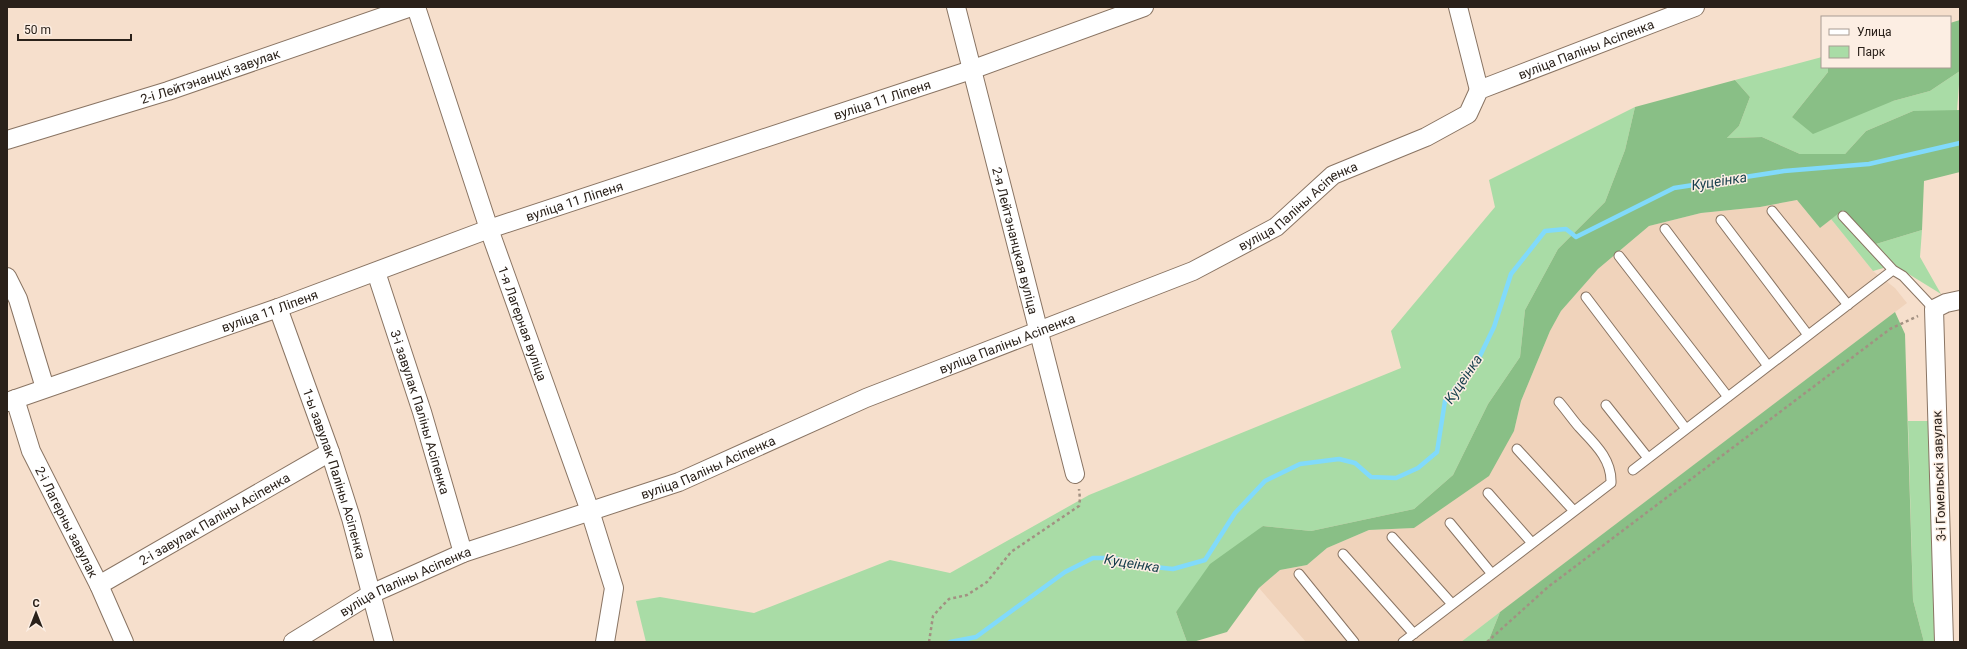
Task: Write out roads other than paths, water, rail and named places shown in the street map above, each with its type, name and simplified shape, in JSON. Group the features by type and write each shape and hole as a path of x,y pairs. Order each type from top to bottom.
{"street":[{"name":"2-і Лейтэнанцкі завулак","path":"7,140 168,91 411,7"},
{"name":"1-я Лагерная вуліца","path":"416,7 489,229 590,511 614,588 605,642"},
{"name":"2-я Лейтэнанцкая вуліца","path":"956,7 1037,331 1075,474"},
{"name":"вуліца 11 Ліпеня","path":"11,401 44,388 278,308 489,229 971,70 1144,7"},
{"path":"1458,7 1479,90"},
{"name":"вуліца Паліны Асіпенка","path":"293,642 371,594 463,552 679,482 866,398 1193,271 1276,227 1333,175 1426,137 1468,114 1479,90 1695,7"},
{"name":"3-і завулак Паліны Асіпенка","path":"376,272 422,412 463,552"},
{"path":"7,277 18,299 44,388"},
{"path":"1934,309 1946,303 1960,300"},
{"name":"1-ы завулак Паліны Асіпенка","path":"278,308 330,452 351,518 384,642"},
{"name":"3-і Гомельскі завулак","path":"1934,309 1944,642"},
{"name":"2-і Лагерны завулак","path":"11,401 31,451 99,585 124,642"},
{"name":"2-і завулак Паліны Асіпенка","path":"99,585 330,452"}],"lane":[{"path":"1772,211 1848,305"},
{"path":"1843,216 1893,270 1903,276 1934,309"},
{"path":"1720,220 1808,335"},
{"path":"1665,229 1768,366"},
{"path":"1619,256 1728,397"},
{"path":"1633,470 1893,270"},
{"path":"1586,297 1686,429"},
{"path":"1403,642 1611,483 1611,472 1600,449 1578,426 1559,402"},
{"path":"1606,405 1648,458"},
{"path":"1517,449 1574,511"},
{"path":"1488,493 1532,543"},
{"path":"1450,523 1492,574"},
{"path":"1392,537 1452,604"},
{"path":"1343,554 1414,634"},
{"path":"1299,574 1354,642"}],"waterway":[{"name":"Куцеінка","path":"950,642 976,637 1065,572 1093,558 1113,558 1145,566 1173,569 1205,560 1235,513 1265,481 1300,464 1339,459 1355,463 1371,477 1396,478 1418,468 1437,452 1445,401 1478,360 1494,327 1511,274 1545,231 1566,229 1576,237 1674,188 1784,171 1869,164 1960,143"}]}
